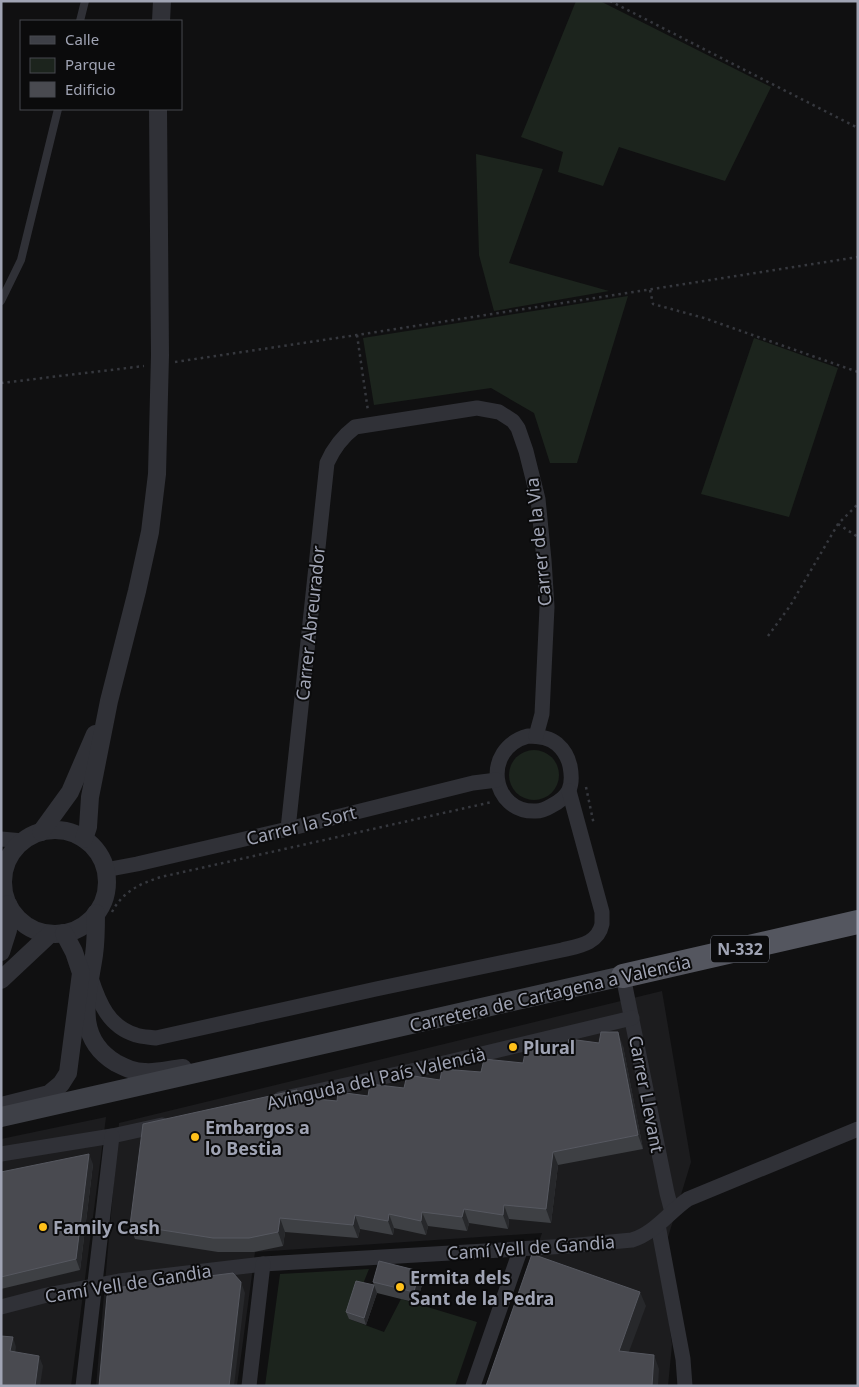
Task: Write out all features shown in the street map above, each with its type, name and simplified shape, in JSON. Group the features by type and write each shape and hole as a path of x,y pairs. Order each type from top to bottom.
{"highway":[{"name":"Carretera de Cartagena a Valencia","path":"623,976 858,922"}],"main road":[{"name":"Carretera de Cartagena a Valencia","path":"360,1036 623,976"},
{"path":"1,1117 360,1036"}],"street":[{"path":"161,20 162,1"},
{"path":"84,840 88,827 90,797 109,701 138,591 150,532 156,474 160,354 158,110"},
{"name":"Carrer de la Via","path":"363,426 477,408 499,412 513,421 518,428 538,499 547,607 542,714 536,736"},
{"name":"Carrer Abreurador","path":"288,829 328,463 333,449 344,435 363,426"},
{"path":"41,832 70,792 109,701"},
{"path":"536,736 541,736 556,743 567,756 572,783 569,791 560,802 544,810 537,811 524,810 515,806 503,795 497,780 498,762 504,750 521,738 536,736"},
{"name":"Carrer la Sort","path":"105,870 288,829 473,783 497,780"},
{"path":"90,978 105,1012 121,1029 137,1035 156,1038 588,944 596,936 602,925 602,912 569,791"},
{"path":"103,914 73,930 57,933 37,931 24,925 15,916 8,904 4,891 2,874 10,856 23,841 31,836 52,830 74,834 94,848 101,858 106,881 102,903 103,914 90,978 86,1023 99,1049 109,1058 131,1070 146,1072 188,1067 334,1034 360,1036"},
{"path":"1,839 23,841"},
{"path":"1,952 8,930 8,904"},
{"path":"1,980 57,933"},
{"path":"1,1106 49,1094 61,1084 68,1073 82,974 74,952 57,933"},
{"name":"Carrer Llevant","path":"623,976 672,1212"},
{"name":"Avinguda del País Valencià","path":"269,1102 411,1071 632,1018"},
{"path":"1,1154 112,1136 174,1122"},
{"name":"Camí Vell de Gandia","path":"1,1307 95,1285 263,1264 576,1246 632,1240 649,1232 681,1204 695,1196 858,1129"},
{"path":"83,1386 112,1136"},
{"path":"658,1225 683,1359 685,1386"},
{"path":"473,1386 521,1248"},
{"path":"248,1386 263,1264"}],"lane":[{"path":"80,20 84,1"},
{"path":"1,302 21,260 58,110"}],"path":[{"path":"610,1 858,128"},
{"path":"172,362 858,257"},
{"path":"650,290 653,304 704,318 858,372"},
{"path":"357,335 363,426"},
{"path":"1,383 148,365"},
{"path":"768,636 790,606 838,524 858,504"},
{"path":"838,524 858,537"},
{"path":"581,836 596,832 585,783"},
{"path":"103,914 114,908 129,891 144,882 161,877 476,804 498,802"}],"shaded area":[{"path":"662,991 691,1162 661,1260 672,1345 668,1386 490,1386 542,1233 255,1252 237,1386 96,1386 119,1123"},
{"path":"106,1117 71,1386 1,1386 1,1139"}],"green space":[{"path":"576,1 600,1 771,87 725,181 619,147 603,186 558,172 563,152 521,137"},
{"path":"476,154 543,169 509,263 609,291 494,311 479,255"},
{"path":"628,296 577,463 550,463 534,413 491,388 374,405 363,338"},
{"path":"754,338 838,368 789,517 701,494"},
{"path":"529,750 539,750 552,757 559,770 559,780 552,793 539,800 529,800 520,796 513,789 509,780 509,770 513,761 520,754"},
{"path":"369,1269 349,1319 384,1332 401,1299 477,1322 455,1386 265,1386 280,1274"}],"building":[{"path":"601,1032 618,1032 638,1135 553,1152 546,1209 504,1205 503,1215 464,1209 462,1217 422,1212 421,1221 389,1214 388,1221 355,1215 353,1225 280,1218 278,1232 249,1238 213,1238 130,1225 143,1124 297,1090 296,1097 337,1101 338,1092 368,1096 370,1084 404,1088 407,1075 440,1080 442,1069 481,1072 484,1059 523,1063 526,1048 565,1053 569,1039 599,1043"},
{"name":"Family Cash","path":"89,1154 76,1259 1,1277 1,1172"},
{"path":"532,1254 640,1292 619,1351 654,1355 652,1386 486,1386"},
{"path":"379,1261 419,1271 414,1292 373,1282"},
{"path":"233,1273 241,1282 229,1386 99,1386 107,1296 115,1288"},
{"path":"356,1281 374,1285 364,1318 346,1312"},
{"path":"1,1336 13,1337 10,1351 39,1356 35,1386 1,1386"}],"place":[{"name":"Plural","path":"513,1047"},
{"name":"Embargos a lo Bestia","path":"195,1137"},
{"name":"Family Cash","path":"43,1227"},
{"name":"Ermita dels Sant de la Pedra","path":"400,1287"}]}
